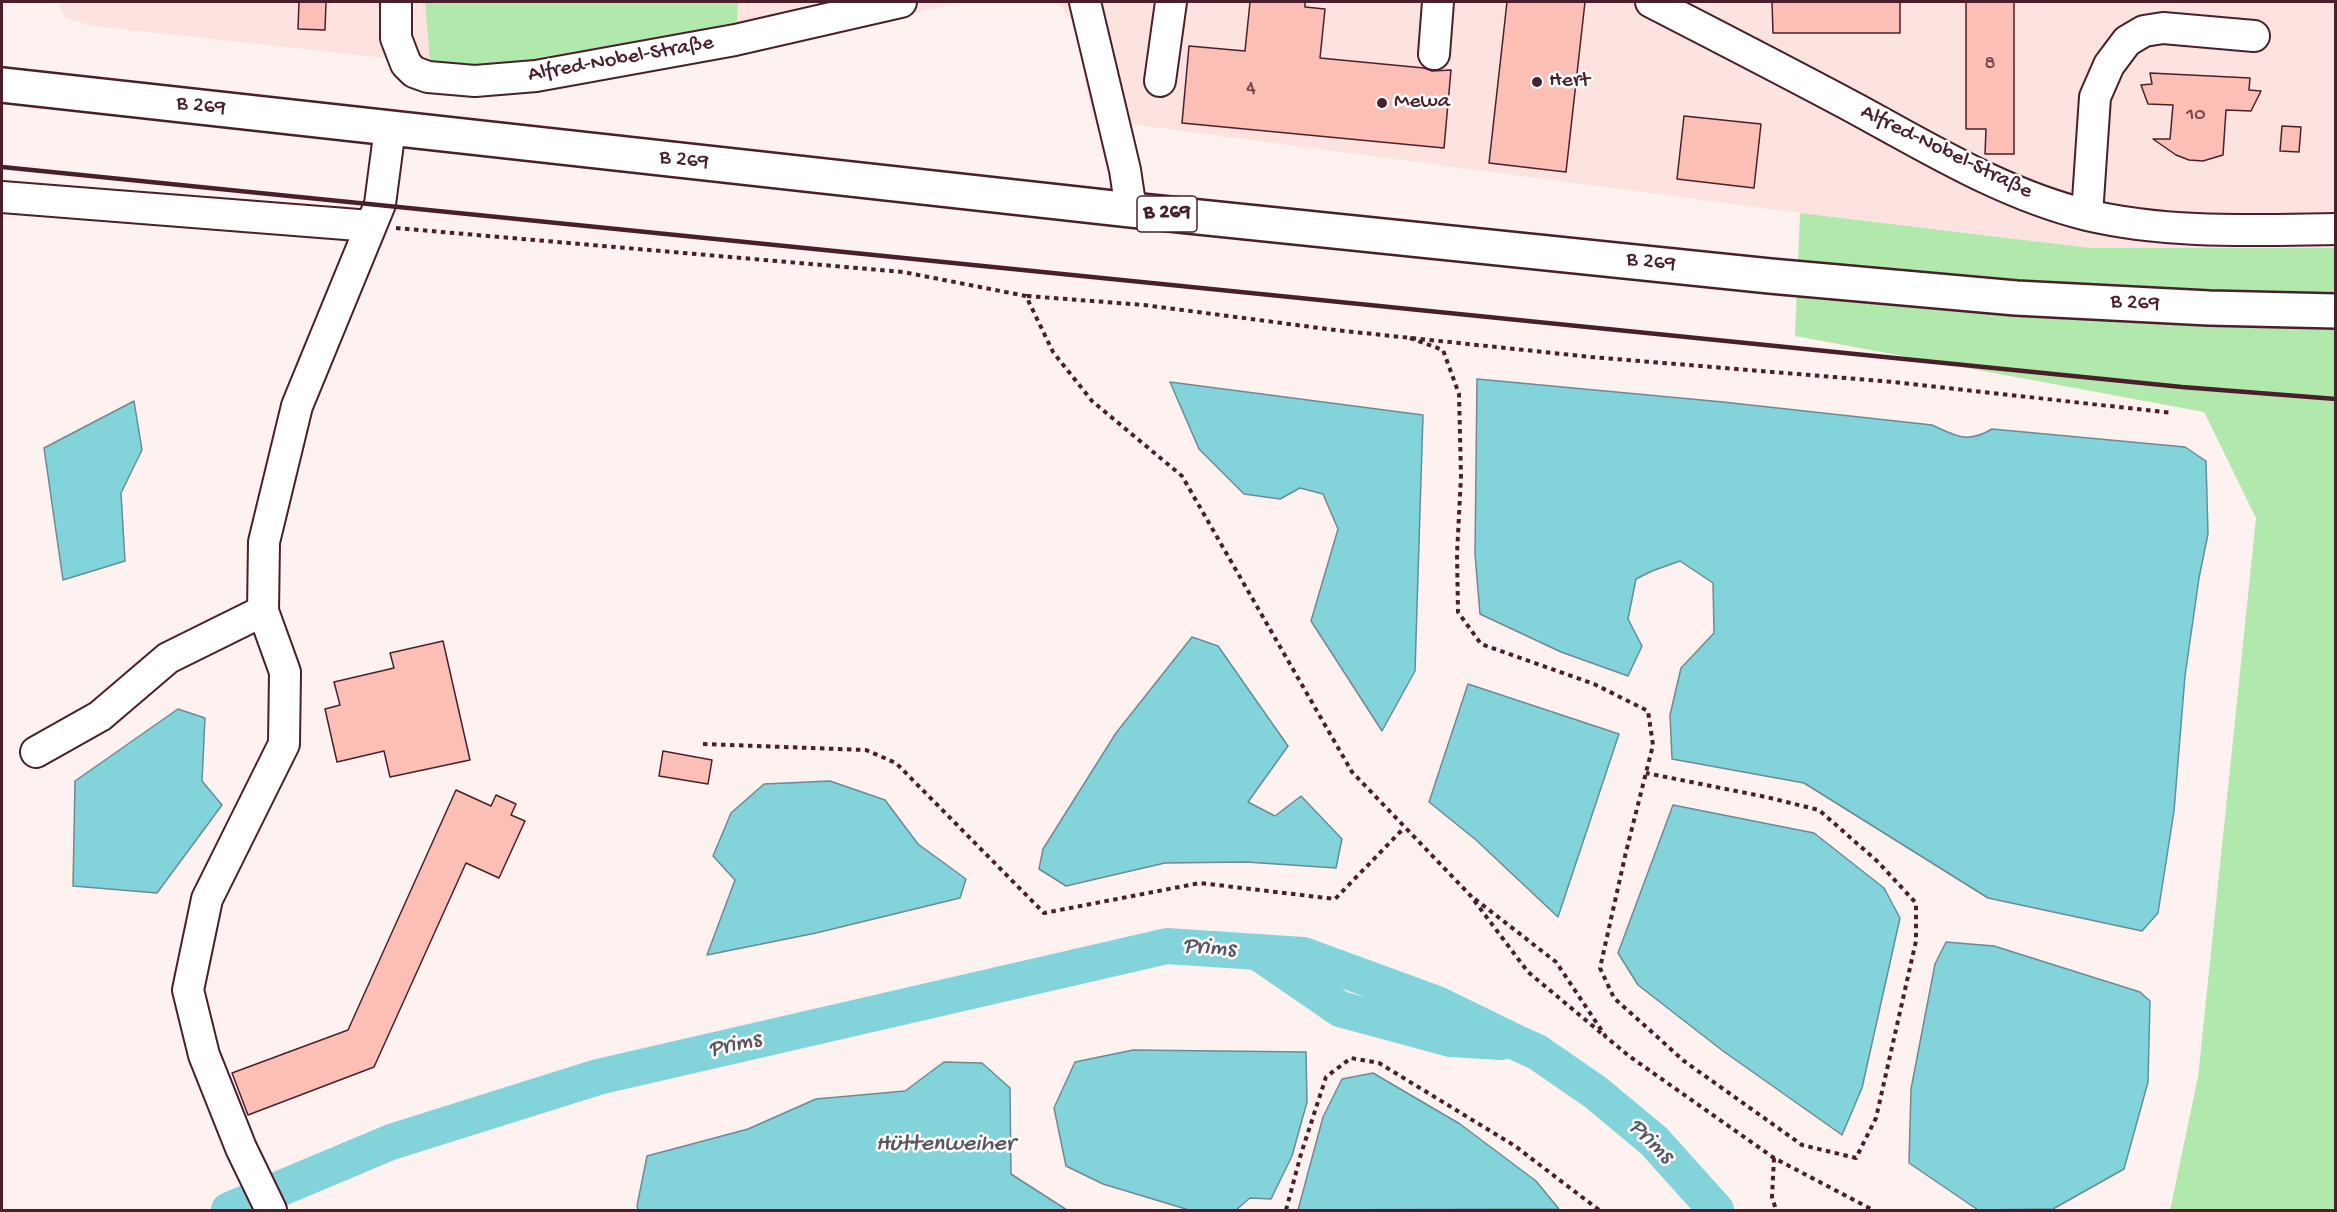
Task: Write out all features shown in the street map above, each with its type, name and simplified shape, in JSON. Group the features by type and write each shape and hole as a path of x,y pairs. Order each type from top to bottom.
{"main road":[{"name":"B 269","path":"2,85 1131,210 1770,276 2016,298 2209,308 2336,311"}],"street":[{"name":"Alfred-Nobel-Straße","path":"396,2 396,38 406,64 414,72 428,77 475,81 536,76 735,40 887,3"},
{"path":"1085,2 1125,170 1131,210"},
{"path":"1160,81 1171,2"},
{"path":"1434,54 1438,2"},
{"name":"Alfred-Nobel-Straße","path":"1651,2 1954,162 2023,195 2086,215 2156,227 2233,230 2336,229"},
{"path":"2086,215 2095,97 2109,65 2127,41 2144,31 2163,28 2254,36"},
{"path":"271,1210 241,1148 204,1055 188,990 207,899 284,744 285,672 263,611 264,542 297,406 380,204 390,128"},
{"path":"2,197 371,226"},
{"path":"36,752 100,716 168,658 263,611"}],"path":[{"path":"371,226 903,272 1026,296 1144,305 1410,338 1591,357 1894,382 2172,413"},
{"path":"1026,296 1053,352 1092,401 1182,476 1352,772 1470,895 1556,962 1606,1037"},
{"path":"1410,338 1443,350 1459,394 1461,476 1457,554 1458,612 1481,644 1594,684 1648,711 1653,745 1646,773 1600,968 1614,998 1684,1061 1802,1145 1856,1158 1876,1118 1916,941 1916,903 1877,861 1819,810 1646,773"},
{"path":"703,744 866,750 896,763 1044,913 1200,883 1335,899 1404,828"},
{"path":"1470,895 1528,972 1629,1056 1774,1158 1873,1210"},
{"path":"1286,1210 1326,1077 1351,1058 1379,1063 1506,1140 1599,1210"},
{"path":"1774,1158 1772,1197 1776,1210"}],"shaded area":[{"path":"58,2 425,2 430,63 93,26 65,18"},
{"path":"738,2 963,2 737,52"},
{"path":"1054,2 2335,2 2335,248 2091,248 1800,213 1092,119 1077,32 1062,7"}],"green space":[{"path":"425,2 738,2 737,22 495,71 430,63"},
{"path":"1800,213 2091,248 2335,248 2334,1210 2170,1210 2198,1077 2256,518 2204,412 1795,336"}],"water":[{"path":"1477,379 1723,402 1932,425 1962,437 1983,434 1992,429 2185,447 2206,461 2208,534 2199,578 2185,676 2174,811 2158,913 2142,931 1988,898 1804,783 1672,759 1670,715 1681,668 1714,633 1713,583 1680,561 1636,579 1628,619 1642,646 1628,676 1561,652 1480,614 1475,554"},
{"path":"1170,382 1423,415 1415,671 1382,731 1311,621 1338,529 1323,494 1300,488 1280,499 1244,494 1199,449"},
{"path":"134,401 142,450 121,493 125,561 63,580 44,448"},
{"path":"1192,637 1218,646 1288,746 1248,802 1275,816 1301,796 1342,839 1336,868 1246,862 1165,863 1066,886 1039,869 1043,849 1116,733"},
{"path":"1468,684 1619,734 1558,917 1476,840 1429,802"},
{"path":"178,709 205,718 202,781 222,805 157,893 73,886 75,781"},
{"path":"830,781 885,800 918,844 966,879 960,898 816,933 707,955 735,880 713,856 731,813 764,784"},
{"path":"1673,805 1814,833 1884,888 1900,918 1862,1088 1842,1135 1723,1051 1638,985 1618,953"},
{"path":"1946,942 1994,946 2140,992 2150,1001 2148,1082 2124,1169 2053,1209 1978,1210 1909,1163 1911,1089 1935,964"},
{"path":"1133,1050 1306,1052 1307,1102 1292,1156 1271,1199 1250,1198 1236,1210 1189,1210 1103,1184 1066,1166 1054,1108 1075,1062"},
{"name":"Hüttenweiher","path":"944,1062 982,1063 1010,1088 1011,1174 1067,1210 638,1210 647,1156 748,1129 816,1099 905,1091"},
{"path":"1373,1073 1460,1124 1536,1181 1559,1209 1298,1210 1323,1117 1342,1079"}],"building":[{"path":"299,2 326,2 325,30 298,29"},
{"path":"1250,2 1305,2 1305,7 1325,9 1320,58 1424,68 1432,71 1451,70 1444,148 1182,123 1189,46 1245,51"},
{"name":"Hert","path":"1507,2 1585,2 1566,172 1489,163"},
{"path":"1772,2 1900,2 1900,33 1773,33"},
{"path":"1966,2 2014,2 2014,154 1985,154 1986,129 1966,129"},
{"path":"2150,73 2250,78 2249,90 2261,91 2251,111 2226,110 2223,155 2203,161 2189,160 2176,155 2153,139 2170,139 2173,105 2148,104 2141,85 2152,84"},
{"path":"1684,116 1761,124 1754,188 1677,179"},
{"path":"2282,126 2301,127 2299,152 2280,151"},
{"path":"443,641 470,760 390,777 384,751 337,762 325,709 340,705 334,682 394,668 390,653"},
{"path":"663,751 712,760 708,784 659,776"},
{"path":"456,790 491,806 496,795 516,804 511,815 525,821 499,878 466,863 374,1067 248,1115 232,1073 348,1030"}],"waterway":[{"name":"Prims","path":"229,1210 391,1142 598,1077 1167,946 1303,955 1437,1004 1537,1052 1595,1092 1654,1141 1716,1210"},
{"name":"Prims","path":"1257,952 1340,1009 1451,1039 1501,1042"}],"railway":[{"path":"2,167 2182,387 2336,399"}],"place":[{"name":"Hert","path":"1537,82"},
{"name":"Mewa","path":"1382,103"}]}
